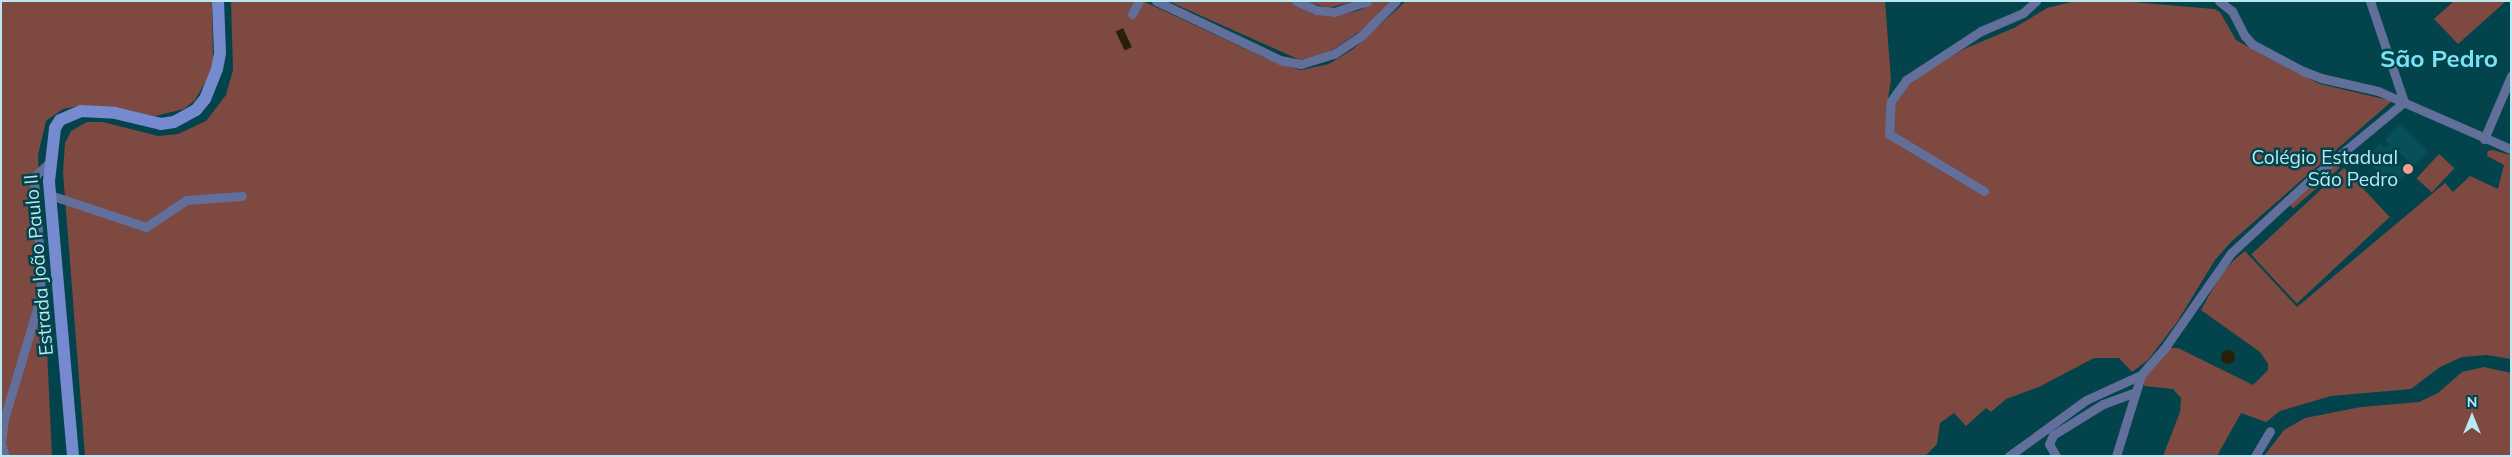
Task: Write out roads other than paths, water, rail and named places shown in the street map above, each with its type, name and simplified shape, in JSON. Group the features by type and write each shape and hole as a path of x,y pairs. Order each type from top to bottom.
{"street":[{"name":"Estrada João Paulo II","path":"73,456 50,195 49,163 55,128 70,114 100,111 160,124 174,122 196,110 212,85 217,69 220,52 218,1"},
{"path":"1132,14 1139,1"},
{"path":"1156,1 1272,56 1301,64 1334,54 1362,35 1396,1"},
{"path":"1296,1 1316,10 1334,12 1367,1"},
{"path":"1984,191 1888,134 1891,101 1897,88 1906,80 1981,31 2023,13 2036,1"},
{"path":"2219,1 2232,11 2245,36 2256,46 2321,78 2372,89 2484,139 2511,149"},
{"path":"2370,1 2404,102"},
{"path":"2484,139 2511,76"},
{"path":"2116,456 2141,375 2164,348 2231,253 2291,196 2404,102"},
{"path":"5,456 1,444 4,419 40,299 41,267 34,184 36,175 49,163"},
{"path":"50,195 146,227 186,200 242,196"},
{"path":"2009,456 2086,400 2141,375"},
{"path":"2056,456 2049,444 2053,435 2103,404 2136,392"},
{"path":"2255,456 2270,431"}],"place":[{"name":"Colégio Estadual São Pedro","path":"2408,169"}],"district":[{"name":"São Pedro","path":"2439,59"}]}
